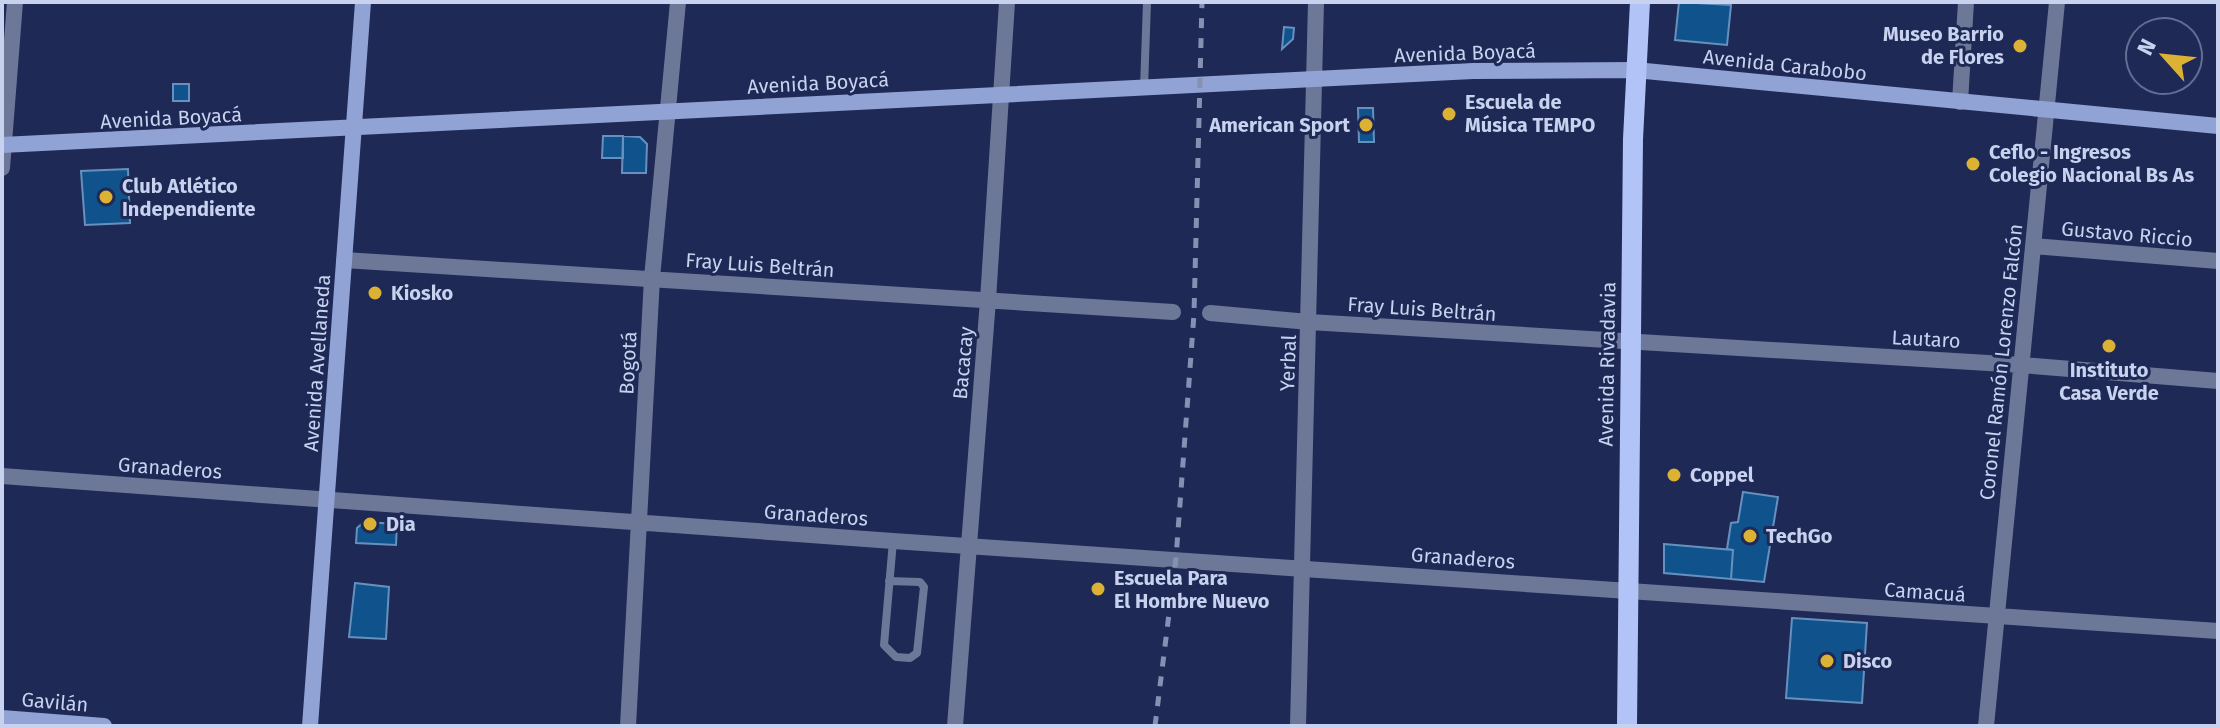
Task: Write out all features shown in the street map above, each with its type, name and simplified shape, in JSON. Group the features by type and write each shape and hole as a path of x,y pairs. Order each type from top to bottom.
{"main road":[{"name":"Avenida Avellaneda","path":"310,726 363,2"},
{"name":"Avenida Rivadavia","path":"1627,726 1635,70 1640,2"},
{"name":"Avenida Boyacá","path":"2,145 1473,71 1635,70"},
{"name":"Avenida Carabobo","path":"1635,70 2218,126"},
{"name":"Gavilán","path":"2,718 104,726"}],"street":[{"path":"2,168 15,2"},
{"name":"Bogotá","path":"628,726 652,278 678,2"},
{"name":"Bacacay","path":"955,726 1007,2"},
{"name":"Yerbal","path":"1298,726 1316,2"},
{"path":"1960,102 1966,2"},
{"name":"Coronel Ramón Lorenzo Falcón","path":"1986,726 2057,2"},
{"name":"Gustavo Riccio","path":"2033,246 2218,261"},
{"name":"Fray Luis Beltrán","path":"344,260 1173,312"},
{"name":"Fray Luis Beltrán","path":"1210,313 1632,342"},
{"name":"Lautaro","path":"1632,342 2021,365 2218,381"},
{"name":"Granaderos","path":"2,476 893,541 1628,590"},
{"name":"Camacuá","path":"1628,590 2218,631"}],"lane":[{"path":"1144,89 1147,2"},
{"path":"889,581 920,582 924,587 917,653 910,658 896,657 884,645 889,581 893,541"}],"building":[{"path":"1679,2 1731,5 1727,45 1675,40"},
{"path":"1284,27 1294,28 1293,39 1282,49"},
{"path":"173,84 189,84 189,101 173,101"},
{"name":"American Sport","path":"1358,108 1373,108 1374,142 1359,142"},
{"path":"603,136 623,136 623,158 602,158"},
{"path":"623,136 640,137 647,144 646,173 622,173"},
{"name":"Club Atlético Independiente","path":"128,169 130,223 85,225 81,171"},
{"name":"TechGo","path":"1743,492 1778,497 1764,582 1731,579 1733,550 1727,549 1731,523 1738,522"},
{"path":"364,522 397,524 396,545 356,543 357,528"},
{"path":"1664,544 1733,550 1731,579 1664,573"},
{"path":"355,583 389,587 386,639 349,637"},
{"name":"Disco","path":"1792,618 1867,623 1862,703 1786,698"}],"railway":[{"path":"1155,726 1176,558 1194,314 1202,2"}],"place":[{"name":"Museo Barrio de Flores","path":"2020,46"},
{"name":"Escuela de Música TEMPO","path":"1449,114"},
{"name":"American Sport","path":"1366,125"},
{"name":"Ceflo - Ingresos Colegio Nacional Bs As","path":"1973,164"},
{"name":"Club Atlético Independiente","path":"106,197"},
{"name":"Kiosko","path":"375,293"},
{"name":"Instituto Casa Verde","path":"2109,346"},
{"name":"Coppel","path":"1674,475"},
{"name":"Dia","path":"370,524"},
{"name":"TechGo","path":"1750,536"},
{"name":"Escuela Para El Hombre Nuevo","path":"1098,589"},
{"name":"Disco","path":"1827,661"}]}
